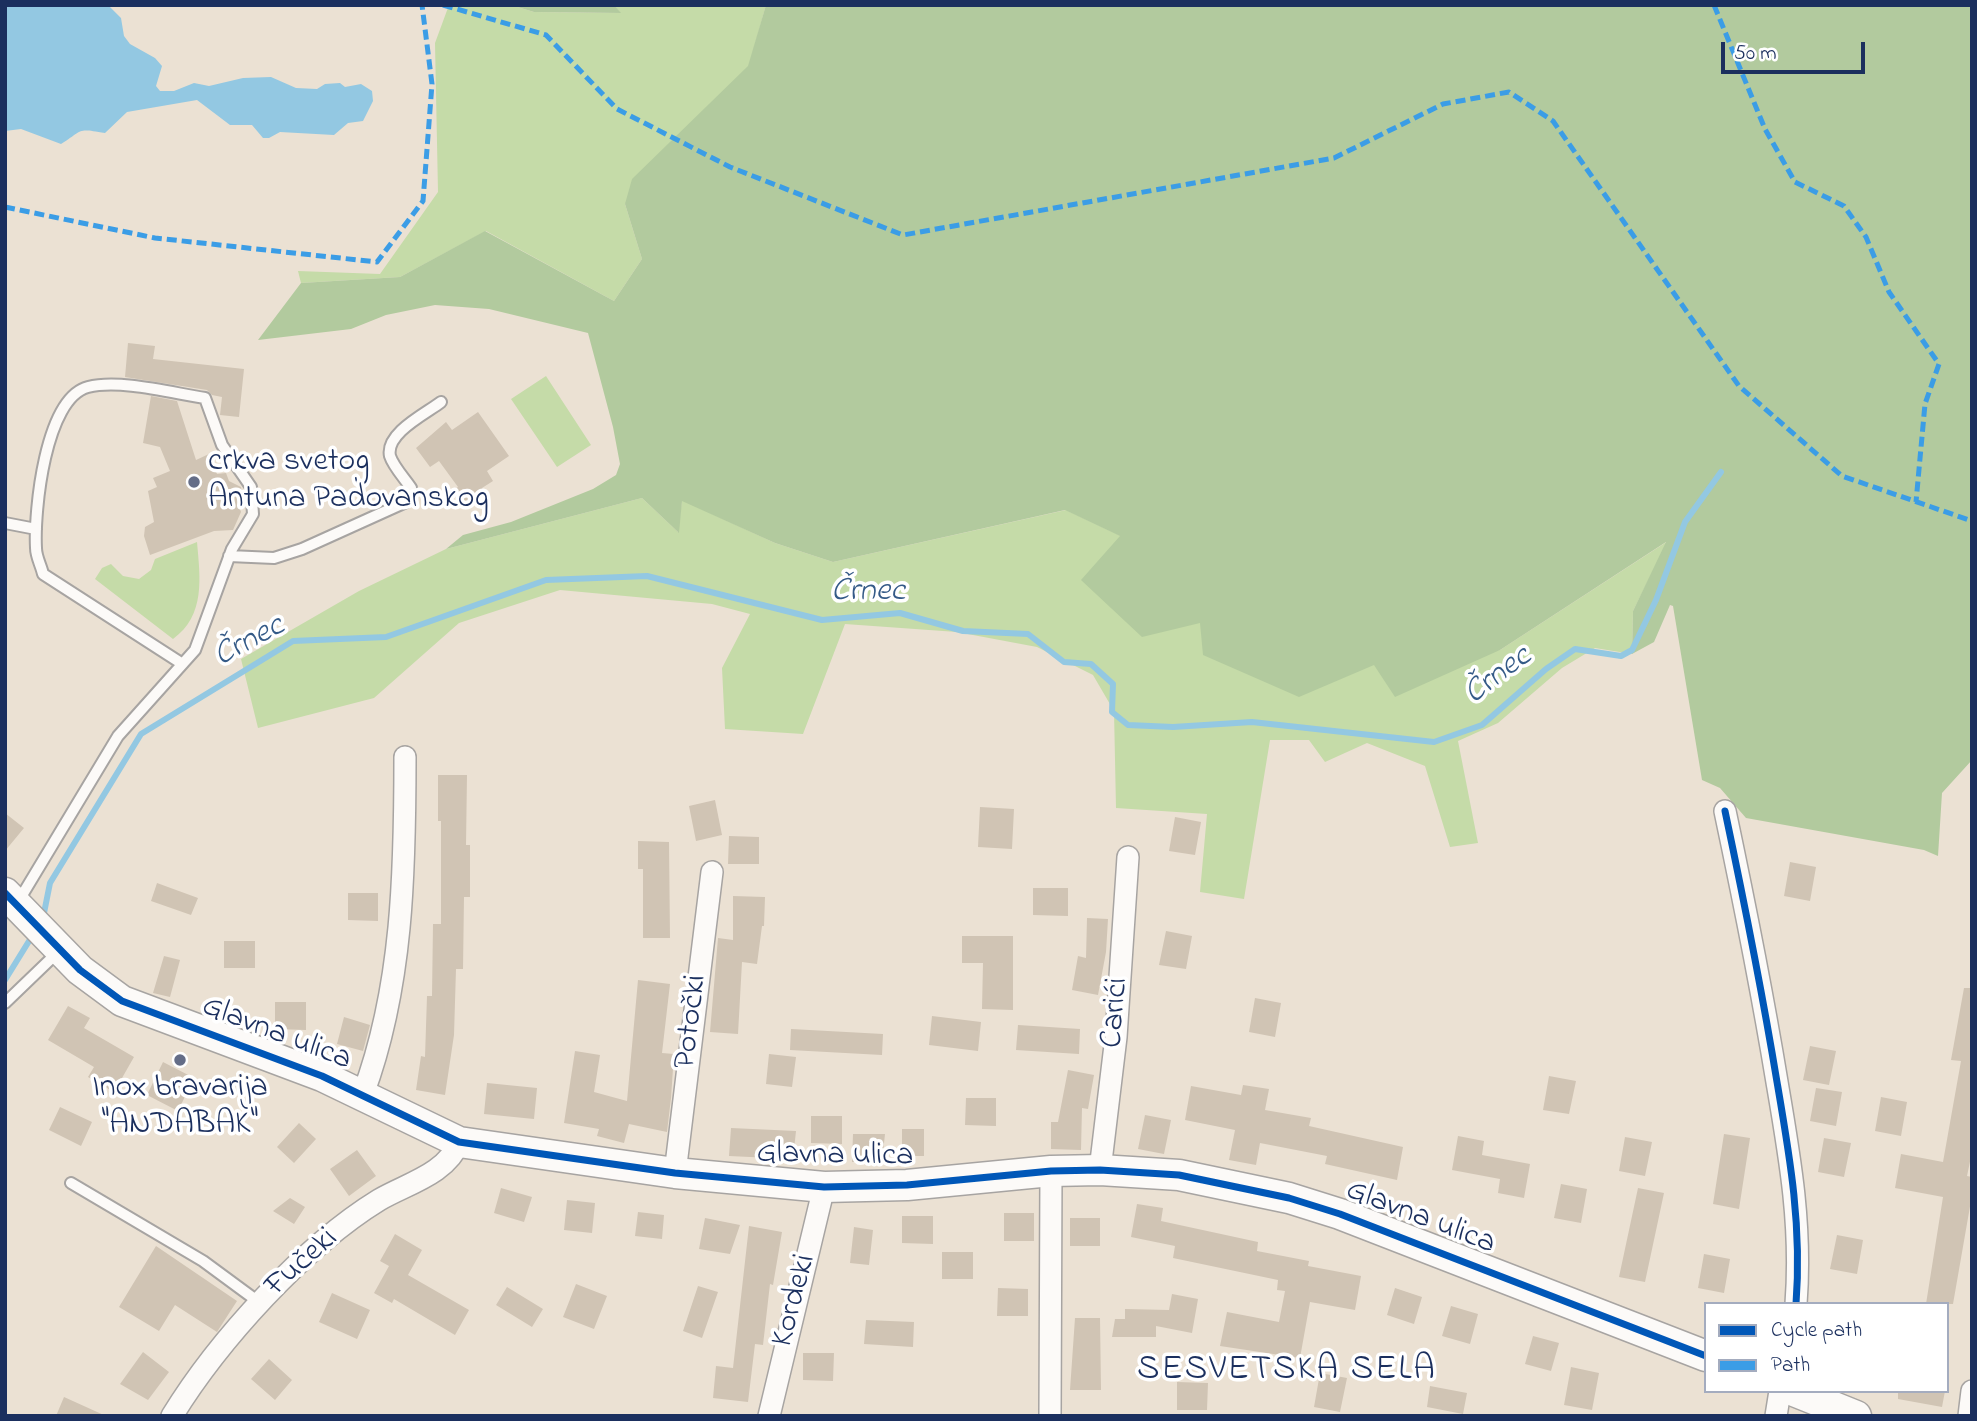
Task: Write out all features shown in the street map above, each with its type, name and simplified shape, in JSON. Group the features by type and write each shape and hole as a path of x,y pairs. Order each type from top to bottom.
{"street":[{"name":"Glavna ulica","path":"363,1094 379,1046 391,986 405,880 405,757"},
{"path":"1725,811 1760,979 1797,1199 1800,1259 1796,1302"},
{"name":"Carići","path":"1100,1170 1115,1037 1128,857"},
{"name":"Potočki","path":"675,1173 712,872"},
{"name":"Glavna ulica","path":"32,920 96,984 122,1001 322,1076 459,1142 675,1173 824,1187 907,1185 1051,1171 1100,1170 1179,1175 1289,1198 1340,1214 1704,1355"},
{"name":"Fučeki","path":"172,1416 198,1374 260,1303 318,1248 377,1201 440,1167 455,1152 459,1142"},
{"path":"1051,1171 1051,1416"},
{"name":"Kordeki","path":"769,1416 824,1187"},
{"path":"1969,1416 1972,1391"},
{"path":"1776,1416 1780,1393"},
{"path":"1799,1393 1856,1416"}],"lane":[{"path":"5,1003 32,920 118,736 195,650 229,556 253,514 251,487 222,445 205,398 115,385 86,387 62,407 41,470 36,551 43,574 181,663"},
{"path":"229,556 274,558 302,550 406,502 411,488 390,456 391,446 395,437 441,402"},
{"path":"5,523 36,529"},
{"path":"71,1183 203,1261 260,1303"}],"green space":[{"path":"449,5 511,5 534,12 620,13 614,5 766,5 749,66 625,204 642,259 614,301 486,231 400,277 301,283 298,271 380,274 438,192 435,43"},
{"path":"511,5 614,5 621,13 534,12"},
{"path":"766,5 1972,5 1972,760 1942,793 1938,856 1924,850 1746,818 1720,788 1702,780 1673,606 1670,605 1654,642 1632,654 1633,611 1666,542 1500,650 1395,697 1374,665 1299,697 1203,655 1200,623 1142,637 1081,580 1120,536 1065,510 833,562 775,543 682,501 679,533 642,498 446,549 463,535 511,522 593,489 616,475 620,464 613,427 588,333 489,309 435,305 386,315 351,329 258,340 301,283 400,277 485,231 614,301 642,259 625,204 632,179 748,66"},
{"path":"546,376 591,445 557,467 511,399"},
{"path":"642,498 678,532 682,500 775,543 833,562 1066,510 1121,536 1200,622 1374,664 1500,650 1668,541 1633,611 1632,654 1595,648 1562,668 1498,723 1458,741 1478,843 1450,847 1425,766 1367,743 1325,762 1309,740 1270,740 1244,899 1200,892 1207,814 1116,808 1114,711 1093,675 1037,647 957,632 845,624 803,734 725,729 722,668 750,614 712,604 560,590 459,623 374,698 258,728 241,659 359,591 446,549"},
{"path":"197,542 199,582 196,607 184,629 173,639 95,579 102,568 111,564 123,576 139,579 151,570 155,559"}],"water":[{"path":"5,5 108,5 121,18 124,36 130,44 155,58 162,66 156,86 160,91 174,91 194,83 209,86 243,78 271,77 296,88 317,89 325,84 340,83 345,87 361,84 372,91 373,101 363,121 348,123 334,135 280,132 263,138 252,125 230,125 197,100 127,112 105,133 80,131 61,144 21,129 5,131"}],"building":[{"path":"128,343 155,346 153,359 244,369 239,417 220,415 222,397 212,395 207,390 125,377"},
{"name":"crkva svetog Antuna Padovanskog","path":"151,396 177,401 196,460 209,454 217,474 226,473 229,481 241,487 242,496 239,506 241,512 233,530 214,531 150,555 144,536 145,527 154,522 148,491 157,487 153,478 170,471 160,447 143,443"},
{"path":"478,412 509,456 487,471 493,481 482,488 485,492 464,507 452,491 458,487 439,461 430,467 416,448 446,422 452,430"},
{"path":"438,775 467,775 466,845 470,845 470,897 464,897 463,969 456,969 454,1035 445,1095 416,1090 421,1056 425,1057 427,996 432,996 433,924 441,924"},
{"path":"715,800 722,835 696,841 689,806"},
{"path":"980,807 1014,809 1012,849 978,847"},
{"path":"5,813 24,828 5,851"},
{"path":"1175,817 1201,822 1195,855 1169,851"},
{"path":"729,836 759,837 759,864 728,864"},
{"path":"638,841 669,842 670,938 643,938 643,869 638,869"},
{"path":"1790,862 1816,867 1810,901 1784,896"},
{"path":"157,883 198,898 191,915 151,901"},
{"path":"1033,888 1068,888 1068,916 1033,915"},
{"path":"348,893 378,893 378,921 348,920"},
{"path":"733,896 765,897 764,926 757,964 742,962 738,1034 710,1032 718,938 733,940"},
{"path":"1087,918 1108,919 1106,952 1098,995 1072,990 1078,956 1086,958"},
{"path":"1166,931 1192,936 1186,969 1159,965"},
{"path":"962,936 1013,936 1013,1010 982,1009 983,963 962,963"},
{"path":"224,941 255,941 255,968 224,968"},
{"path":"164,956 180,960 170,997 153,993"},
{"path":"638,980 670,984 662,1053 674,1054 671,1098 667,1132 629,1124 624,1143 597,1136 599,1129 564,1123 575,1051 600,1055 594,1092 627,1101"},
{"path":"1964,988 1972,988 1972,1152 1967,1176 1972,1177 1972,1195 1953,1304 1949,1304 1926,1302 1943,1197 1895,1188 1901,1154 1943,1162 1961,1061 1951,1060"},
{"path":"1255,998 1281,1003 1275,1037 1249,1032"},
{"path":"275,1002 306,1002 306,1030 275,1029"},
{"path":"68,1006 90,1018 84,1028 134,1057 114,1092 88,1077 94,1067 48,1040"},
{"path":"932,1016 981,1022 978,1051 929,1045"},
{"path":"344,1017 370,1025 363,1051 337,1044"},
{"path":"1018,1025 1080,1029 1079,1054 1016,1050"},
{"path":"791,1029 883,1034 882,1055 790,1050"},
{"path":"1810,1046 1836,1051 1829,1085 1803,1080"},
{"path":"769,1054 796,1057 792,1087 766,1084"},
{"path":"163,1062 194,1078 178,1111 147,1095"},
{"path":"1068,1070 1094,1075 1088,1109 1082,1108 1081,1150 1051,1149 1051,1122 1058,1122"},
{"path":"1549,1076 1576,1081 1569,1114 1543,1110"},
{"path":"487,1083 537,1088 534,1119 484,1114"},
{"path":"1243,1085 1269,1089 1265,1110 1311,1118 1309,1126 1403,1147 1397,1180 1325,1164 1327,1156 1260,1143 1256,1165 1229,1160 1235,1130 1185,1120 1191,1086 1241,1095"},
{"path":"1816,1088 1842,1092 1836,1126 1810,1121"},
{"path":"1881,1097 1907,1102 1901,1136 1875,1131"},
{"path":"966,1098 996,1098 996,1126 965,1125"},
{"path":"60,1107 92,1122 81,1146 49,1130"},
{"path":"1145,1115 1171,1120 1164,1154 1138,1149"},
{"path":"811,1116 842,1116 842,1144 811,1143"},
{"path":"299,1123 316,1139 294,1163 277,1147"},
{"path":"731,1128 796,1131 793,1159 729,1156"},
{"path":"902,1129 924,1129 924,1156 902,1156"},
{"path":"853,1134 885,1134 882,1162 852,1162"},
{"path":"1724,1134 1750,1138 1739,1209 1713,1204"},
{"path":"1458,1136 1484,1141 1482,1155 1530,1164 1524,1198 1498,1193 1500,1179 1452,1170"},
{"path":"1625,1137 1652,1142 1645,1176 1619,1171"},
{"path":"1824,1138 1851,1143 1844,1177 1818,1172"},
{"path":"357,1150 376,1176 349,1196 330,1169"},
{"path":"1561,1184 1587,1189 1581,1223 1554,1218"},
{"path":"501,1188 532,1197 524,1222 494,1213"},
{"path":"1638,1188 1664,1193 1645,1282 1619,1277"},
{"path":"290,1198 305,1207 294,1224 273,1211"},
{"path":"567,1200 595,1203 592,1233 564,1230"},
{"path":"1137,1204 1163,1208 1161,1221 1258,1242 1257,1251 1309,1261 1308,1266 1361,1276 1355,1310 1310,1302 1300,1358 1220,1346 1227,1312 1279,1322 1285,1291 1277,1290 1278,1280 1173,1258 1175,1246 1131,1237"},
{"path":"638,1212 664,1215 662,1239 635,1236"},
{"path":"1004,1213 1034,1213 1034,1241 1004,1241"},
{"path":"902,1216 933,1216 933,1244 902,1243"},
{"path":"705,1218 740,1225 730,1254 699,1249"},
{"path":"1070,1218 1100,1218 1100,1246 1070,1246"},
{"path":"749,1226 782,1232 773,1285 770,1284 763,1345 755,1344 748,1402 713,1398 716,1366 733,1368"},
{"path":"854,1227 873,1230 869,1265 850,1263"},
{"path":"395,1234 422,1250 408,1275 469,1310 455,1335 394,1299 392,1303 374,1293 389,1266 380,1261"},
{"path":"1837,1235 1863,1240 1857,1274 1830,1269"},
{"path":"156,1246 237,1301 217,1332 175,1305 159,1331 119,1307"},
{"path":"942,1252 973,1252 973,1279 942,1279"},
{"path":"1704,1254 1730,1259 1724,1293 1698,1288"},
{"path":"576,1284 607,1296 594,1329 563,1317"},
{"path":"698,1286 718,1292 702,1338 683,1331"},
{"path":"507,1287 543,1309 532,1327 496,1305"},
{"path":"998,1288 1028,1289 1028,1316 997,1316"},
{"path":"1395,1288 1422,1297 1414,1324 1387,1315"},
{"path":"332,1293 370,1310 357,1339 319,1322"},
{"path":"1172,1294 1198,1299 1192,1333 1156,1326 1156,1337 1112,1337 1115,1319 1125,1319 1125,1309 1169,1310"},
{"path":"1451,1306 1478,1314 1470,1344 1442,1336"},
{"path":"1075,1318 1100,1318 1101,1390 1070,1390"},
{"path":"866,1320 914,1322 913,1347 864,1344"},
{"path":"1533,1336 1559,1343 1551,1371 1525,1364"},
{"path":"143,1352 169,1372 148,1400 120,1384"},
{"path":"803,1353 834,1353 833,1381 803,1380"},
{"path":"269,1359 292,1380 275,1400 251,1379"},
{"path":"1571,1367 1599,1373 1592,1410 1564,1405"},
{"path":"1320,1373 1347,1378 1340,1412 1314,1407"},
{"path":"1177,1382 1208,1383 1207,1410 1177,1410"},
{"path":"1430,1386 1467,1393 1463,1414 1427,1407"},
{"path":"1898,1393 1945,1393 1942,1407 1898,1399"},
{"path":"64,1397 106,1416 56,1416"}],"waterway":[{"name":"Črnec","path":"43,918 50,883 141,734 293,641 386,637 546,580 647,576 822,620 900,613 963,631 1028,634 1064,662 1091,664 1113,684 1112,712 1128,725 1173,727 1252,722 1434,742 1482,725 1546,669 1575,649 1621,656 1632,650 1656,600 1685,522 1721,472"},
{"name":"Črnec","path":"5,980 34,933"}],"marked path":[{"path":"5,207 155,238 377,262 423,201 432,84 422,5"},
{"path":"443,5 546,35 617,109 730,167 903,235 1334,158 1443,104 1509,92 1553,121 1739,386 1842,476 1972,521"},
{"path":"1714,5 1765,129 1795,182 1844,206 1866,237 1889,292 1939,364 1925,404 1916,502"}],"cycle path":[{"path":"1725,811 1759,980 1790,1165 1796,1220 1796,1302"},
{"path":"5,893 80,970 122,1001 322,1076 459,1142 675,1173 824,1187 907,1185 1051,1171 1100,1170 1179,1175 1289,1198 1340,1214 1704,1355"}],"place":[{"name":"crkva svetog Antuna Padovanskog","path":"194,482"},
{"name":"Inox bravarija \"ANDABAK\"","path":"180,1060"}],"district":[{"name":"SESVETSKA SELA","path":"1287,1372"}]}
